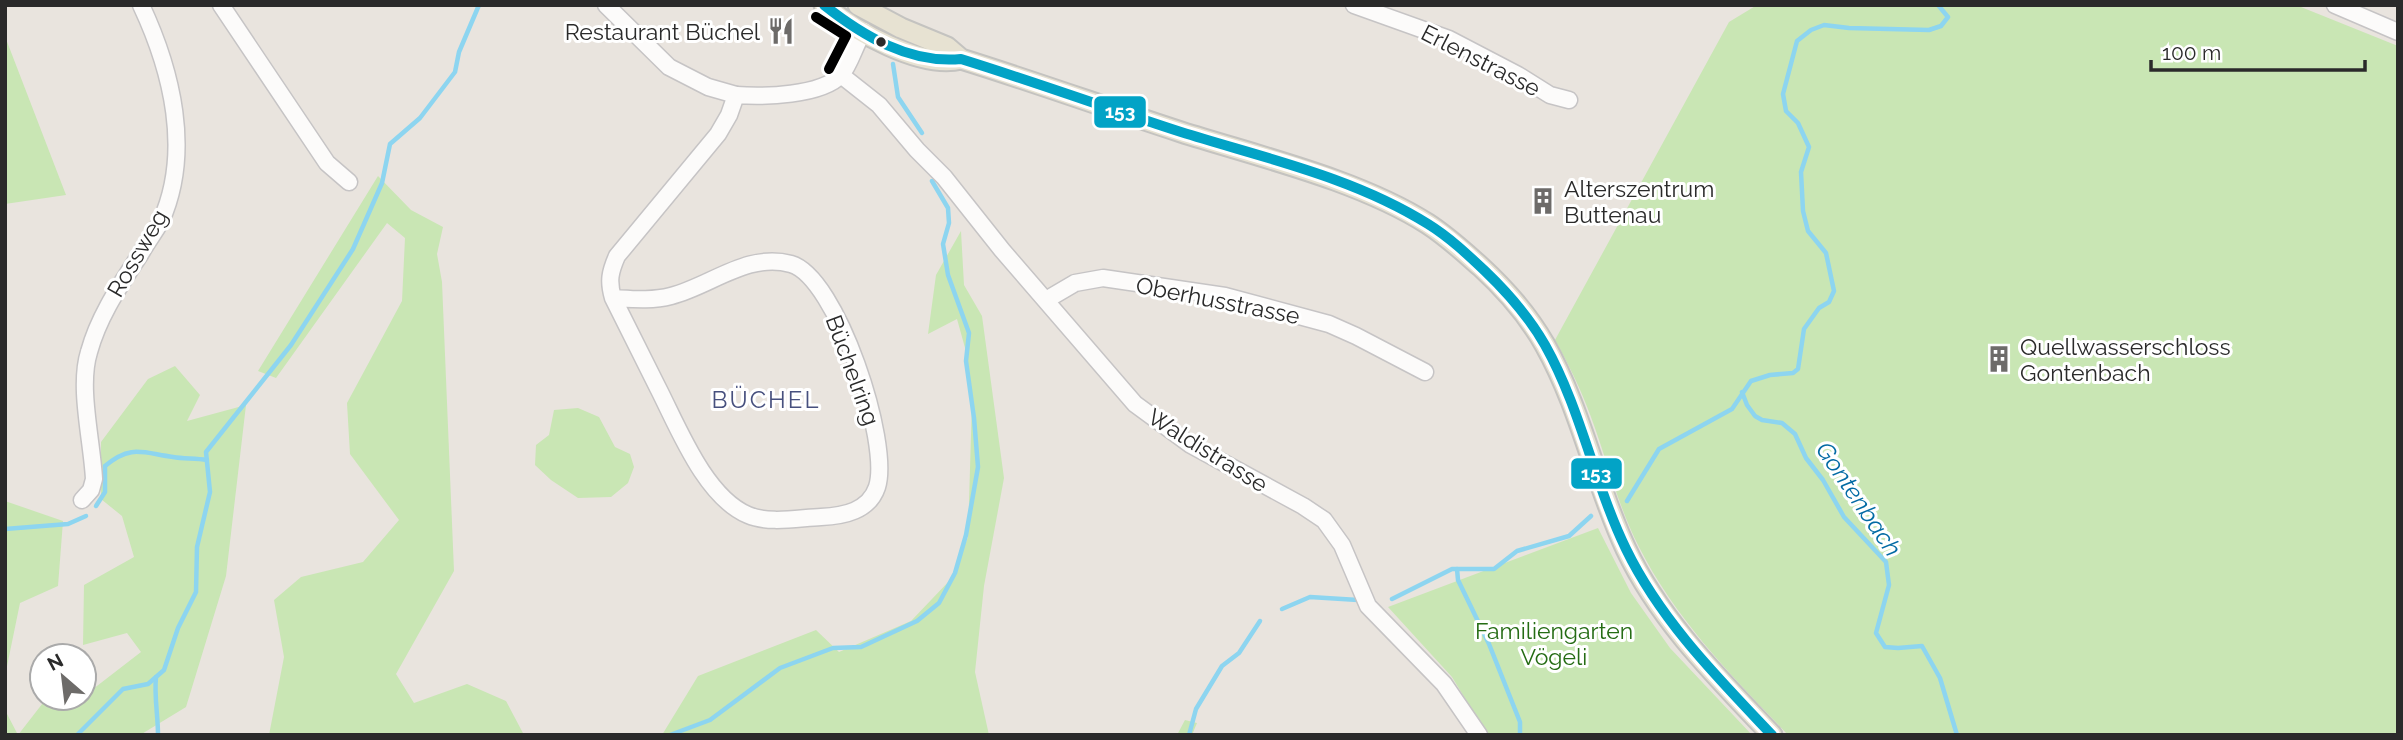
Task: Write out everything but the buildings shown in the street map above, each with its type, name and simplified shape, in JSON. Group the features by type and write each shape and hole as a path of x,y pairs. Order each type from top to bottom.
{"main road":[{"path":"824,5 869,14 901,50 925,58 951,62 961,60 1336,181 1405,210 1452,241 1520,307 1545,344 1568,391 1622,541 1647,587 1694,651 1772,735"}],"street":[{"name":"Rossweg","path":"82,500 92,491 94,479 84,376 89,351 107,306 160,222 174,183 178,148 166,68 155,34 141,5"},
{"path":"221,5 327,163 349,182"},
{"path":"606,5 669,67 708,88 736,95 780,96 826,84 841,75 869,14"},
{"name":"Erlenstrasse","path":"1354,5 1449,39 1550,95 1569,100"},
{"path":"2335,5 2398,32"},
{"name":"Waldistrasse","path":"841,75 878,105 944,177 994,241 1135,404 1191,445 1324,520 1342,545 1368,606 1444,684 1479,735"},
{"name":"Büchelring","path":"613,298 653,299 671,296 754,264 783,263 804,271 821,289 841,326 873,416 880,469 879,482 873,497 858,509 836,516 765,519 751,516 732,505 704,473 688,448 613,298 609,282 610,271 617,256 718,134 736,95"},
{"name":"Oberhusstrasse","path":"1046,300 1075,283 1103,278 1225,296 1329,324 1425,372"}],"green space":[{"path":"1757,5 2296,5 2398,46 2398,735 1788,735 1726,669 1670,599 1639,547 1587,407 1555,340 1729,22"},
{"path":"6,39 66,195 5,204"},
{"path":"378,176 411,210 443,227 437,254 442,282 454,571 396,674 414,703 467,684 506,701 524,735 269,735 284,657 274,600 301,577 363,562 399,520 350,454 347,403 402,301 405,238 387,223 276,378 258,371"},
{"path":"961,231 964,285 982,316 1004,478 984,586 975,672 989,735 662,735 698,676 816,630 839,652 911,621 952,578 968,537 972,401 967,355 957,319 928,334 936,275"},
{"path":"175,366 200,395 187,421 246,405 226,576 186,707 140,735 18,735 36,712 98,712 98,685 141,652 127,633 94,642 83,642 84,585 134,557 122,516 101,499 101,442 148,379"},
{"path":"578,408 599,417 615,447 630,454 634,467 628,483 611,497 578,498 551,480 535,465 536,445 549,435 554,410"},
{"path":"5,501 63,521 58,586 20,603 5,676"},
{"name":"Familiengarten Vögeli","path":"1598,528 1631,593 1670,648 1752,735 1487,735 1452,677 1388,607"},
{"path":"5,710 18,735 5,735"},
{"path":"1185,720 1197,723 1192,735 1177,735"}],"waterway":[{"path":"77,735 123,689 148,684 164,670 178,628 196,592 197,547 210,492 206,452 291,345 353,249 382,183 390,144 420,118 455,72 459,52 479,5"},
{"name":"Gontenbach","path":"1627,501 1659,449 1732,409 1751,381 1770,375 1793,373 1798,369 1804,329 1819,308 1829,302 1834,291 1826,253 1808,231 1803,211 1801,172 1809,147 1798,123 1786,111 1783,94 1797,41 1811,30 1824,25 1929,30 1941,26 1948,17 1938,5"},
{"path":"893,64 898,97 922,133"},
{"path":"670,735 710,720 780,668 833,648 861,647 917,621 939,603 955,573 966,535 978,467 966,361 969,333 948,275 943,244 949,223 948,208 932,181"},
{"name":"Gontenbach","path":"1742,392 1755,416 1762,420 1782,423 1795,434 1806,458 1823,480 1844,517 1886,562 1889,585 1876,633 1885,647 1922,646 1940,678 1957,735"},
{"path":"96,506 105,492 105,466 122,455 145,452 207,460"},
{"path":"5,529 68,524 86,516"},
{"path":"1392,599 1452,569 1494,569 1517,551 1569,536 1591,516"},
{"path":"1457,569 1458,580 1489,644 1520,722 1520,735"},
{"path":"1282,609 1310,597 1358,600"},
{"path":"1189,735 1196,709 1222,666 1239,653 1260,621"},
{"path":"156,677 158,735"}],"transit line":[{"name":"153","path":"824,5 888,46 924,57 961,59 1181,132 1308,170 1369,193 1443,234 1502,288 1539,335 1558,369 1615,524 1640,575 1692,648 1772,735"},
{"path":"816,17 846,36 829,69"}],"place":[{"name":"Restaurant Büchel","path":"781,31"},
{"name":"Alterszentrum Buttenau","path":"1543,201"},
{"name":"Quellwasserschloss Gontenbach","path":"1999,359"}],"district":[{"name":"BÜCHEL","path":"766,399"}]}
